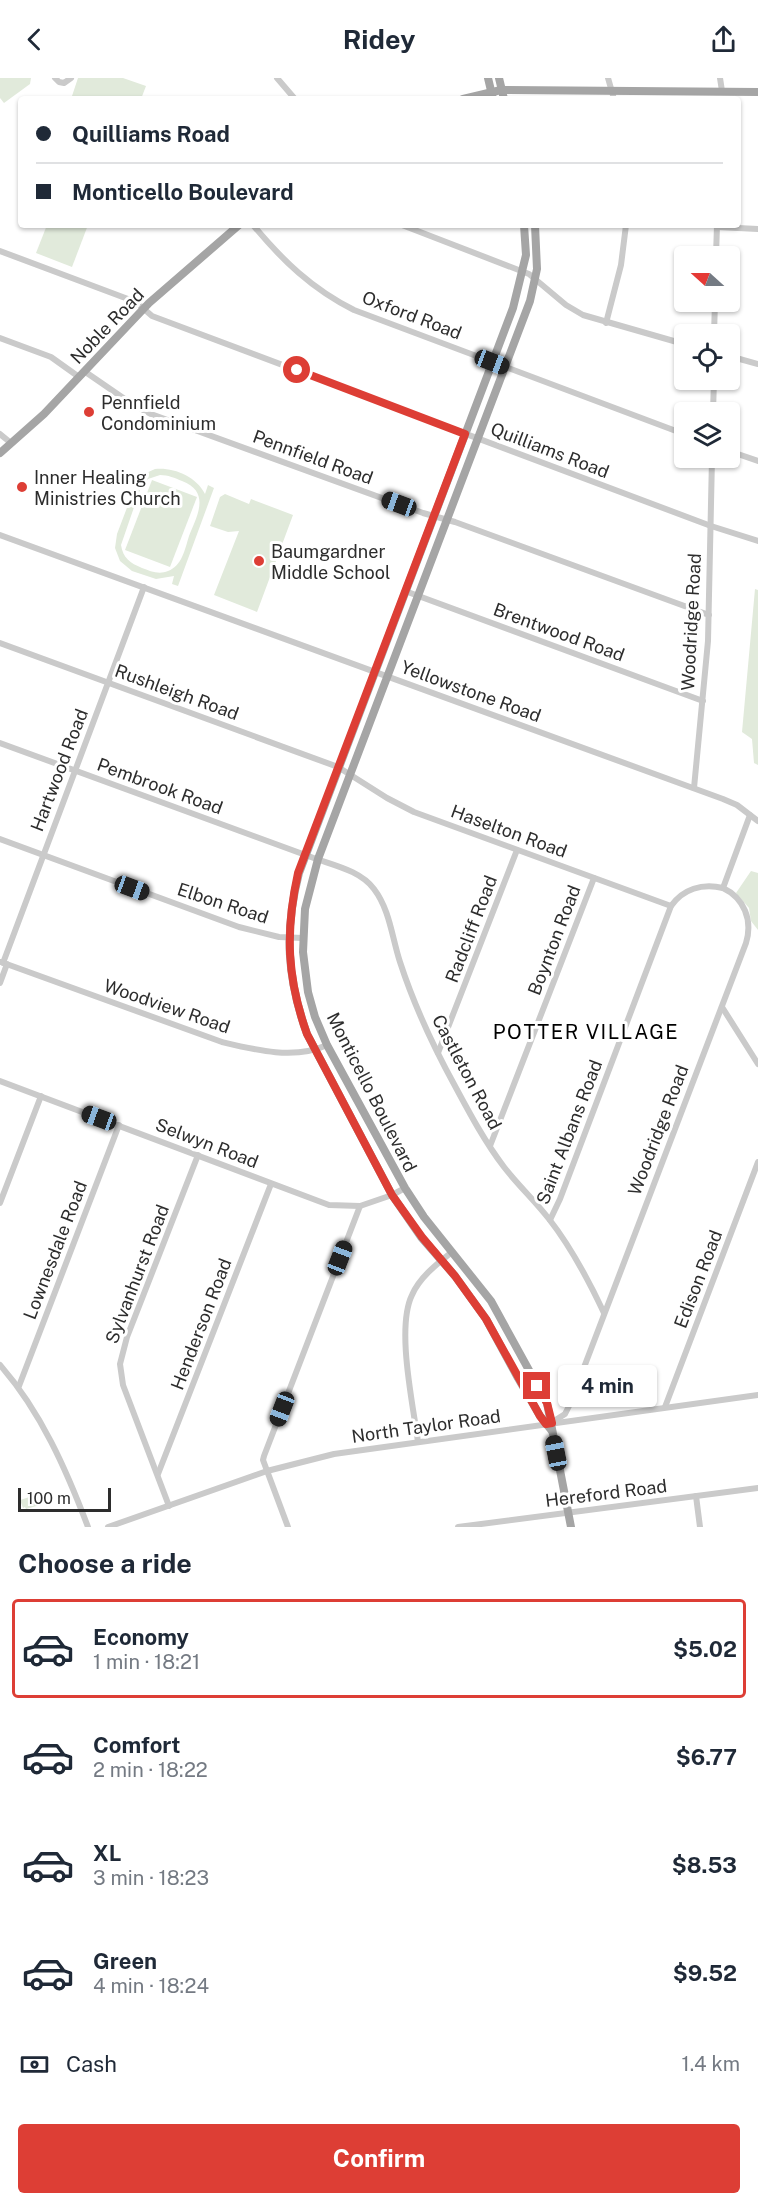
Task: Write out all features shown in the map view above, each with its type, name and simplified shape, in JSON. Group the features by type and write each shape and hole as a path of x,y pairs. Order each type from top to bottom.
{"main road":[{"path":"488,78 492,95 758,92"},
{"path":"499,78 502,95"},
{"name":"Noble Road","path":"0,453 44,414 143,309 236,228"},
{"name":"Monticello Boulevard","path":"524,228 530,301 387,676 344,770 293,898 289,959 298,1009 314,1051 392,1195 486,1319 518,1378 550,1426"},
{"name":"Monticello Boulevard","path":"535,228 537,255 514,303 374,671 344,770 311,857 303,938 303,964 315,1017 327,1045 405,1188 424,1217 491,1301 547,1403 571,1527"}],"street":[{"path":"55,78 64,83 71,78"},
{"path":"277,78 292,96"},
{"path":"608,78 613,95"},
{"path":"720,78 720,94"},
{"name":"Oxford Road","path":"256,228 298,274 334,299 363,314 674,430"},
{"path":"410,228 529,274 575,311 674,341"},
{"path":"606,322 621,265 626,228"},
{"path":"716,246 717,228"},
{"path":"741,228 758,229"},
{"name":"Quilliams Road","path":"0,251 136,302 152,316 711,526 758,541"},
{"name":"Pennfield Road","path":"0,338 51,357 143,410 433,517 447,519 709,615"},
{"path":"740,359 758,364"},
{"path":"0,434 11,443"},
{"path":"740,455 758,461"},
{"name":"Woodridge Road","path":"694,788 709,615 712,468"},
{"name":"Yellowstone Road","path":"0,535 694,788 734,804 758,822"},
{"name":"Hartwood Road","path":"0,983 3,963 144,587"},
{"name":"Brentwood Road","path":"405,591 703,701"},
{"name":"Rushleigh Road","path":"0,643 344,770"},
{"name":"Pembrook Road","path":"0,743 311,857"},
{"name":"Haselton Road","path":"344,770 407,809 671,906"},
{"path":"671,906 681,895 692,889 705,886 723,888 750,815"},
{"name":"Elbon Road","path":"0,839 239,927 289,938 303,938"},
{"name":"Radcliff Road","path":"438,1053 517,850"},
{"name":"Castleton Road","path":"311,857 360,877 374,889 381,900 422,1021 458,1092 504,1167 550,1220 592,1288 604,1313"},
{"name":"Boynton Road","path":"490,1146 594,878"},
{"name":"Woodridge Road","path":"550,1426 565,1414 570,1404 743,950 748,927 747,918 742,904 733,894 723,888"},
{"name":"Saint Albans Road","path":"550,1220 671,906"},
{"name":"Woodview Road","path":"3,963 222,1042 267,1051 305,1052 327,1045"},
{"path":"722,1007 758,1064"},
{"name":"Selwyn Road","path":"0,1081 329,1205 360,1206 405,1188"},
{"path":"0,1203 41,1096"},
{"name":"Lownesdale Road","path":"19,1386 119,1125"},
{"name":"Sylvanhurst Road","path":"169,1506 123,1384 120,1372 121,1357 198,1155"},
{"name":"Edison Road","path":"665,1407 758,1162"},
{"name":"Henderson Road","path":"158,1475 272,1184"},
{"path":"288,1527 263,1460 360,1206"},
{"path":"418,1442 404,1323 412,1294 424,1277 452,1252"},
{"path":"0,1365 19,1386 61,1459 88,1527"},
{"name":"North Taylor Road","path":"108,1527 267,1471 334,1454 550,1426 665,1407 758,1395"},
{"name":"Hereford Road","path":"458,1527 758,1488"},
{"path":"696,1496 700,1527"}],"green space":[{"path":"0,78 31,78 30,84 4,103 0,98"},
{"path":"78,78 123,78 146,86 142,96 72,96"},
{"path":"46,228 87,228 72,267 36,253"},
{"path":"155,469 176,471 196,482 205,494 208,485 214,488 178,586 172,584 174,576 156,579 132,571 120,561 115,548 117,534 136,484 144,474","holes":["160,475 174,478 191,486 199,498 199,505 180,561 173,569 158,573 131,562 125,557 121,545 141,487 148,479"]},
{"path":"152,480 197,497 170,567 125,550"},
{"path":"225,494 249,504 251,499 293,515 257,612 214,595 239,531 228,532 210,526 220,497"},
{"path":"755,589 758,590 758,765 754,763 752,739 742,732"},
{"path":"751,871 758,873 758,930 751,921 749,908 736,893"},
{"path":"36,1495 40,1505 23,1508 20,1500"}],"place":[{"name":"Pennfield Condominium","path":"89,412"},
{"name":"Inner Healing Ministries Church","path":"22,487"},
{"name":"Baumgardner Middle School","path":"259,561"}],"district":[{"name":"POTTER VILLAGE","path":"586,1032"}],"route":[{"path":"297,370 465,434 298,873 291,909 289,959 298,1009 314,1051 392,1195 486,1319 540,1416 546,1424 552,1423 547,1403 537,1386"}]}
